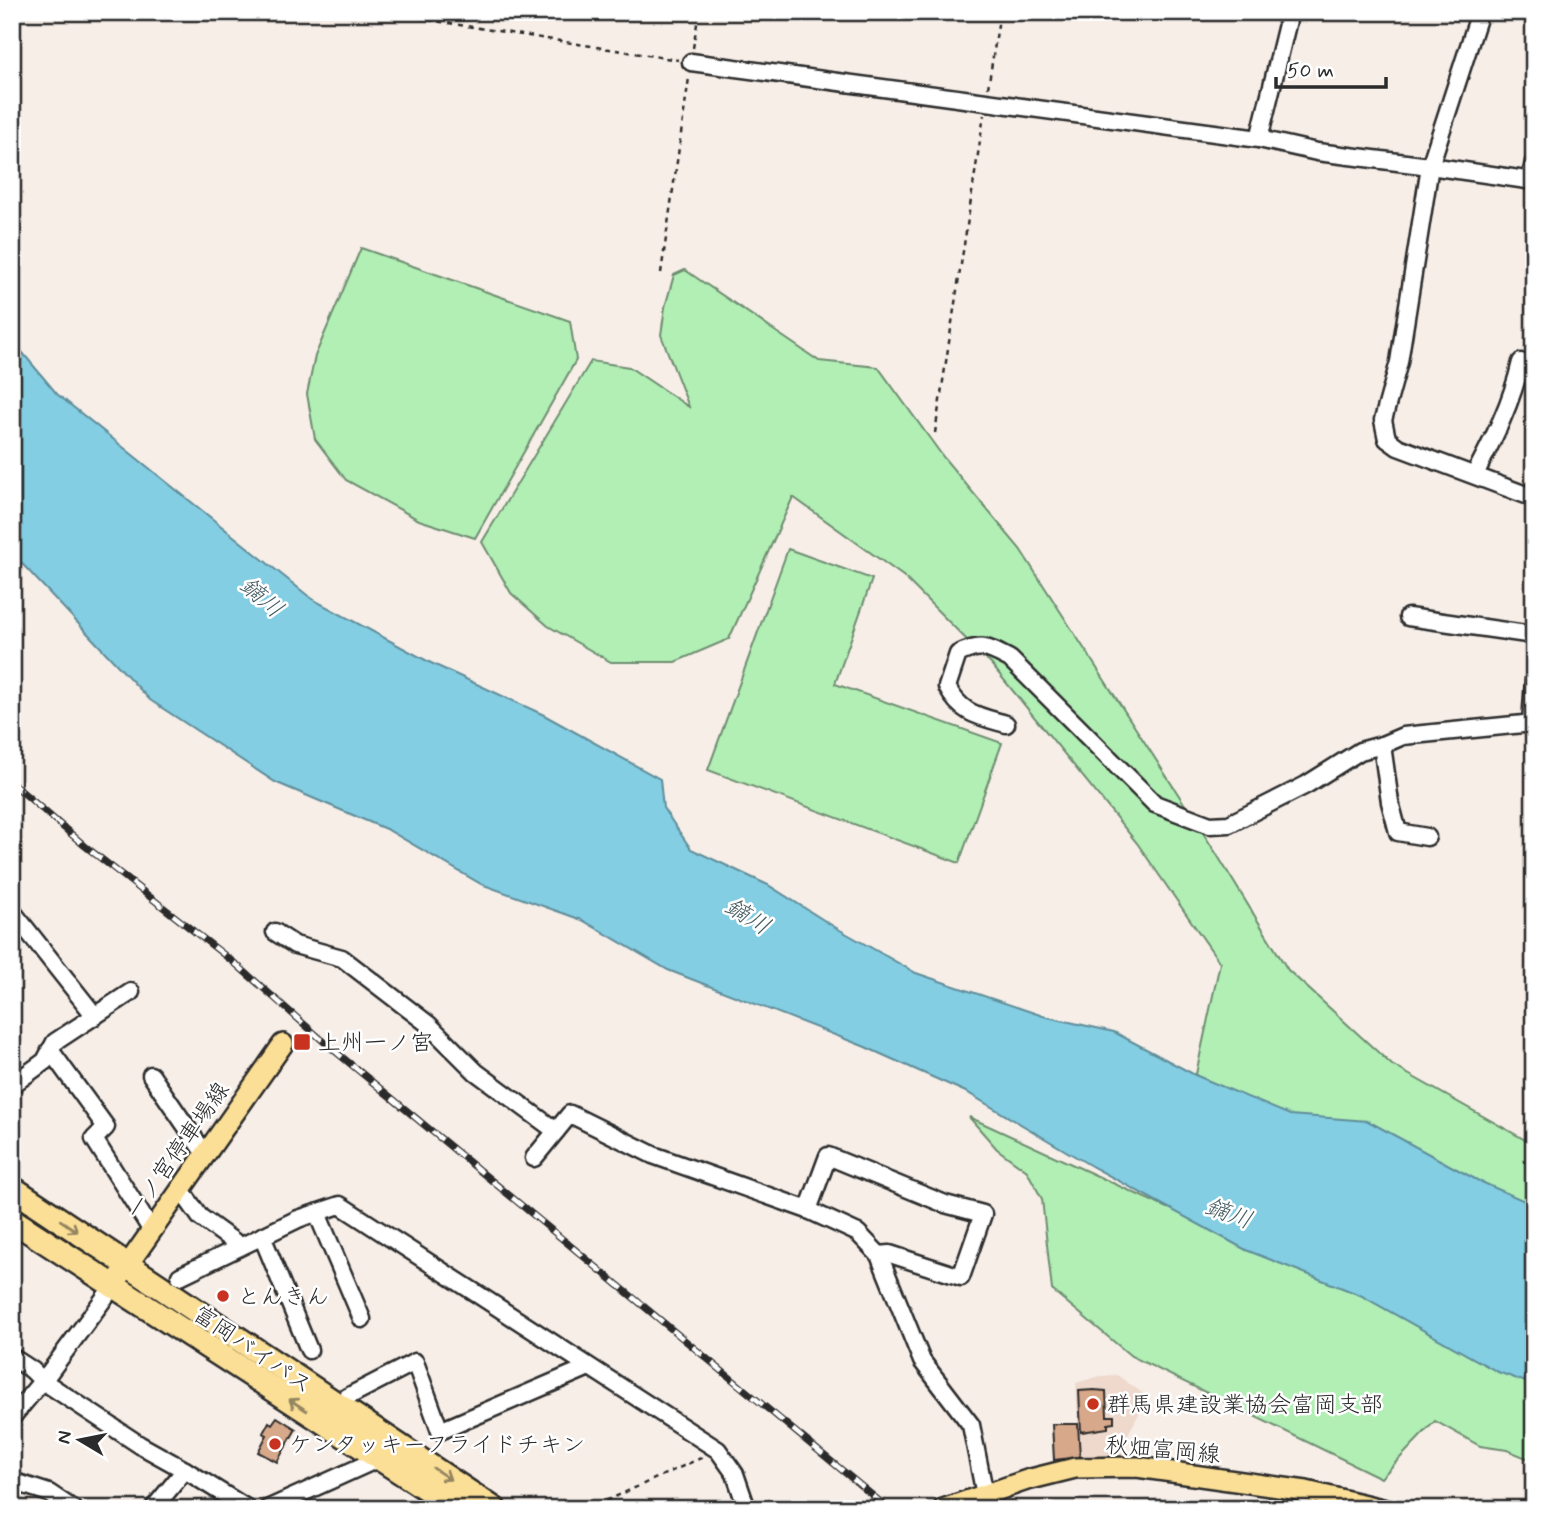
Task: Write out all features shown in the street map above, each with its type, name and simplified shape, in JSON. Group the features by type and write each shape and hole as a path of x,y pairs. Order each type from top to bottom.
{"highway":[{"name":"富岡バイパス","path":"12,1188 494,1509"},
{"name":"富岡バイパス","path":"12,1220 458,1509"}],"main road":[{"name":"一ノ宮停車場線","path":"114,1286 283,1044"},
{"name":"秋畑富岡線","path":"943,1509 1075,1468 1137,1467 1307,1500 1382,1509"}],"street":[{"path":"1259,139 1290,12"},
{"path":"1480,12 1430,166 1399,362 1383,420 1387,439 1398,447 1534,498"},
{"path":"691,62 1259,139 1317,152 1532,181 1534,162"},
{"path":"1475,474 1515,389 1521,362"},
{"path":"1408,617 1534,635"},
{"path":"1006,724 970,713 954,700 947,687 958,654 973,647 986,646 1010,659 1155,804 1210,825 1229,824 1306,785 1360,751 1382,746 1403,736 1532,723 1534,680"},
{"path":"1382,746 1390,802 1398,832 1427,837"},
{"path":"12,911 95,1016"},
{"path":"275,932 295,945 342,958 428,1024 476,1072 556,1130"},
{"path":"12,1085 45,1061 55,1042 131,992"},
{"path":"50,1051 106,1128 94,1139 152,1231"},
{"path":"151,1075 205,1154"},
{"path":"534,1157 570,1114 653,1155 808,1210 858,1233 879,1255 922,1361 971,1424 985,1494"},
{"path":"808,1210 828,1156 945,1204 983,1213 961,1277 890,1254 879,1255"},
{"path":"181,1190 200,1217 240,1246"},
{"path":"180,1276 262,1236 340,1205 718,1450 735,1474 747,1509"},
{"path":"317,1213 362,1319"},
{"path":"262,1236 309,1350"},
{"path":"12,1417 43,1381 114,1286"},
{"path":"12,1357 43,1381 140,1445 248,1509"},
{"path":"346,1396 415,1362 440,1431 589,1367"},
{"path":"267,1509 380,1458"},
{"path":"153,1509 185,1470"},
{"path":"12,1480 49,1493 73,1509"}],"path":[{"path":"379,12 691,62"},
{"path":"661,273 699,12"},
{"path":"935,433 1000,12"},
{"path":"588,1509 718,1450"}],"shaded area":[{"path":"1117,1375 1148,1397 1125,1440 1126,1457 1080,1457 1076,1383 1100,1376"}],"green space":[{"path":"361,248 570,321 576,360 475,538 419,520 346,480 315,439 307,394 315,356"},
{"path":"685,270 819,361 878,367 944,458 1020,549 1288,970 1392,1065 1534,1145 1534,1461 1507,1450 1480,1446 1435,1421 1381,1478 1131,1356 1052,1290 1042,1199 1027,1171 997,1149 969,1117 1167,1208 1220,963 1137,843 991,664 903,576 793,497 729,639 675,662 611,662 548,626 511,593 482,542 591,361 629,367 689,407 661,335 674,275"},
{"path":"788,549 872,579 835,684 1002,743 959,863 708,770"}],"water":[{"name":"鏑川","path":"12,340 57,394 312,599 431,663 544,715 660,779 663,808 691,849 768,885 916,973 1043,1016 1114,1032 1195,1075 1290,1115 1368,1121 1477,1180 1534,1205 1534,1385 1498,1372 1360,1295 1246,1250 1093,1167 968,1093 863,1046 668,970 582,920 481,884 388,830 275,782 150,700 12,553"}],"building":[{"name":"群馬県建設業協会富岡支部","path":"1079,1391 1106,1391 1107,1416 1114,1416 1114,1423 1108,1424 1108,1428 1081,1432"},
{"name":"ケンタッキーフライドチキン","path":"277,1417 296,1429 277,1462 258,1452 267,1435 263,1433 269,1422 272,1424"},
{"path":"1052,1424 1078,1424 1080,1457 1054,1460"}],"railway":[{"path":"12,783 85,846 237,965 330,1047 889,1509"}],"place":[{"name":"上州一ノ宮","path":"302,1042"},
{"name":"とんきん","path":"223,1296"},
{"name":"群馬県建設業協会富岡支部","path":"1093,1404"},
{"name":"ケンタッキーフライドチキン","path":"275,1444"}]}
